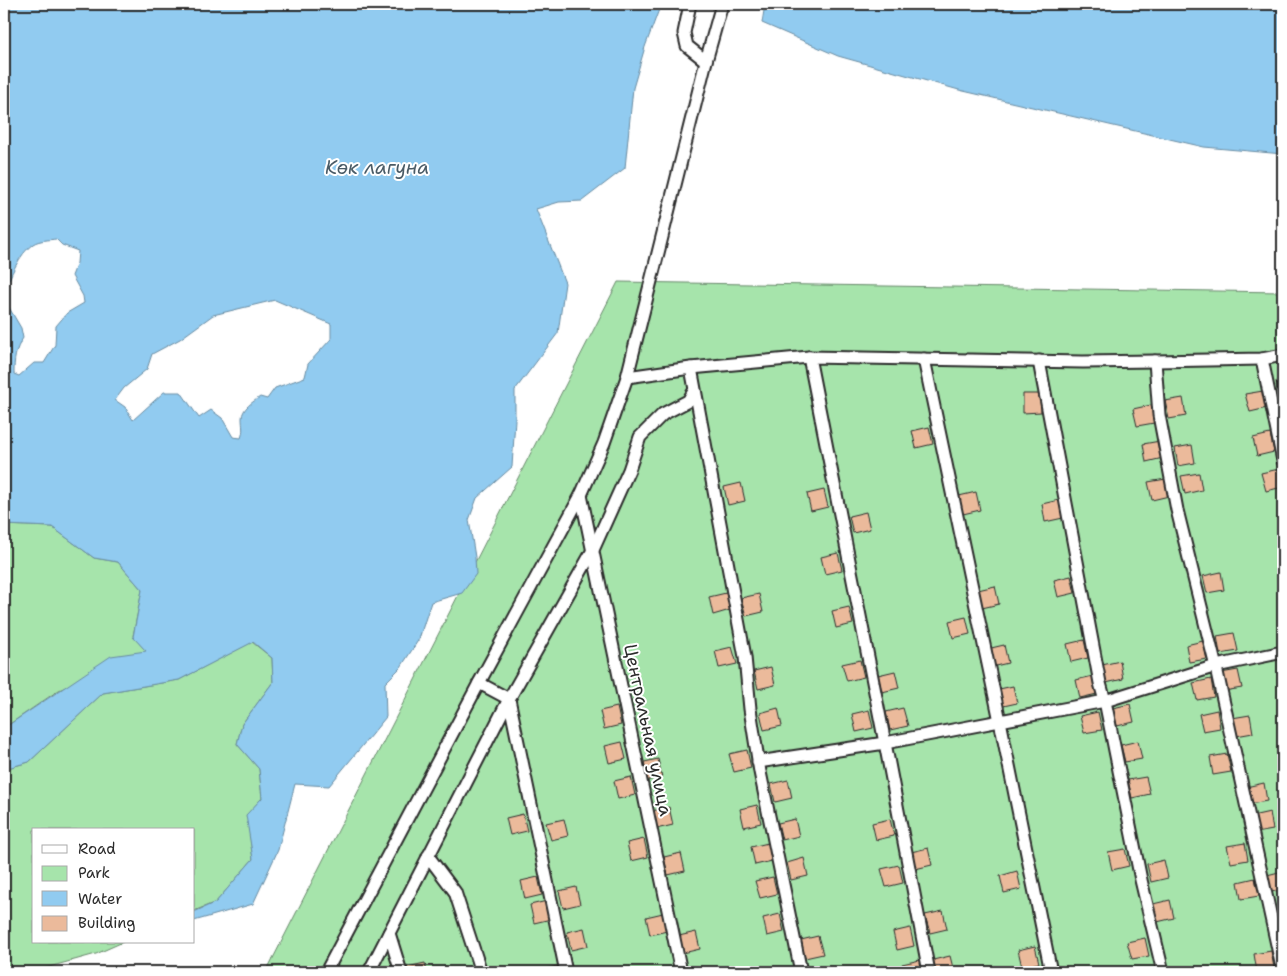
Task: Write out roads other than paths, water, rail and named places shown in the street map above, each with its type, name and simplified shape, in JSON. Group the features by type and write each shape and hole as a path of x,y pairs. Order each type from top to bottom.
{"street":[{"path":"690,4 684,33 687,46 706,61"},
{"path":"326,972 479,682 581,495 604,443 627,377 722,4"},
{"path":"627,377 691,368 809,357 1155,361 1262,358 1283,355"},
{"path":"809,357 929,972"},
{"path":"1262,358 1283,461"},
{"path":"924,359 1051,972"},
{"path":"1039,361 1100,683 1163,972"},
{"path":"1155,361 1159,415 1177,510 1216,666 1283,972"},
{"path":"691,368 745,657 758,762 800,972"},
{"path":"369,972 509,699 593,550 629,470 640,437 662,414 688,401 694,391"},
{"name":"Центральная улица","path":"581,495 681,972"},
{"path":"758,762 885,743 1105,701 1216,666 1283,652"},
{"path":"479,682 509,699 566,972"},
{"path":"428,856 454,892 481,972"},
{"path":"389,933 401,972"}],"water":[{"name":"Көк лагуна","path":"4,4 661,4 645,47 633,88 625,168 582,201 559,202 536,209 565,283 558,333 515,390 512,467 477,498 469,520 476,574 462,593 431,602 419,639 401,667 385,683 386,717 329,786 295,784 278,850 253,904 195,921 195,912 216,902 253,859 246,815 262,798 259,769 237,744 242,724 273,682 272,658 253,642 179,680 103,693 29,762 4,769 4,728 111,656 146,651 133,637 142,590 118,562 94,558 52,527 4,525 4,299 21,328 23,338 18,347 15,360 14,374 19,376 34,363 44,363 55,345 56,326 67,313 84,303 83,296 72,276 77,263 78,251 62,245 56,239 33,244 23,254 4,292","holes":["275,300 331,324 331,339 308,364 305,377 275,388 267,399 260,397 246,408 242,414 243,430 241,438 233,437 222,418 211,410 199,418 181,392 164,392 133,420 125,407 115,400 124,388 147,369 152,354 180,339 213,315"]},
{"path":"765,4 1283,4 1283,154 1204,147 959,90 838,56 762,23"}]}
